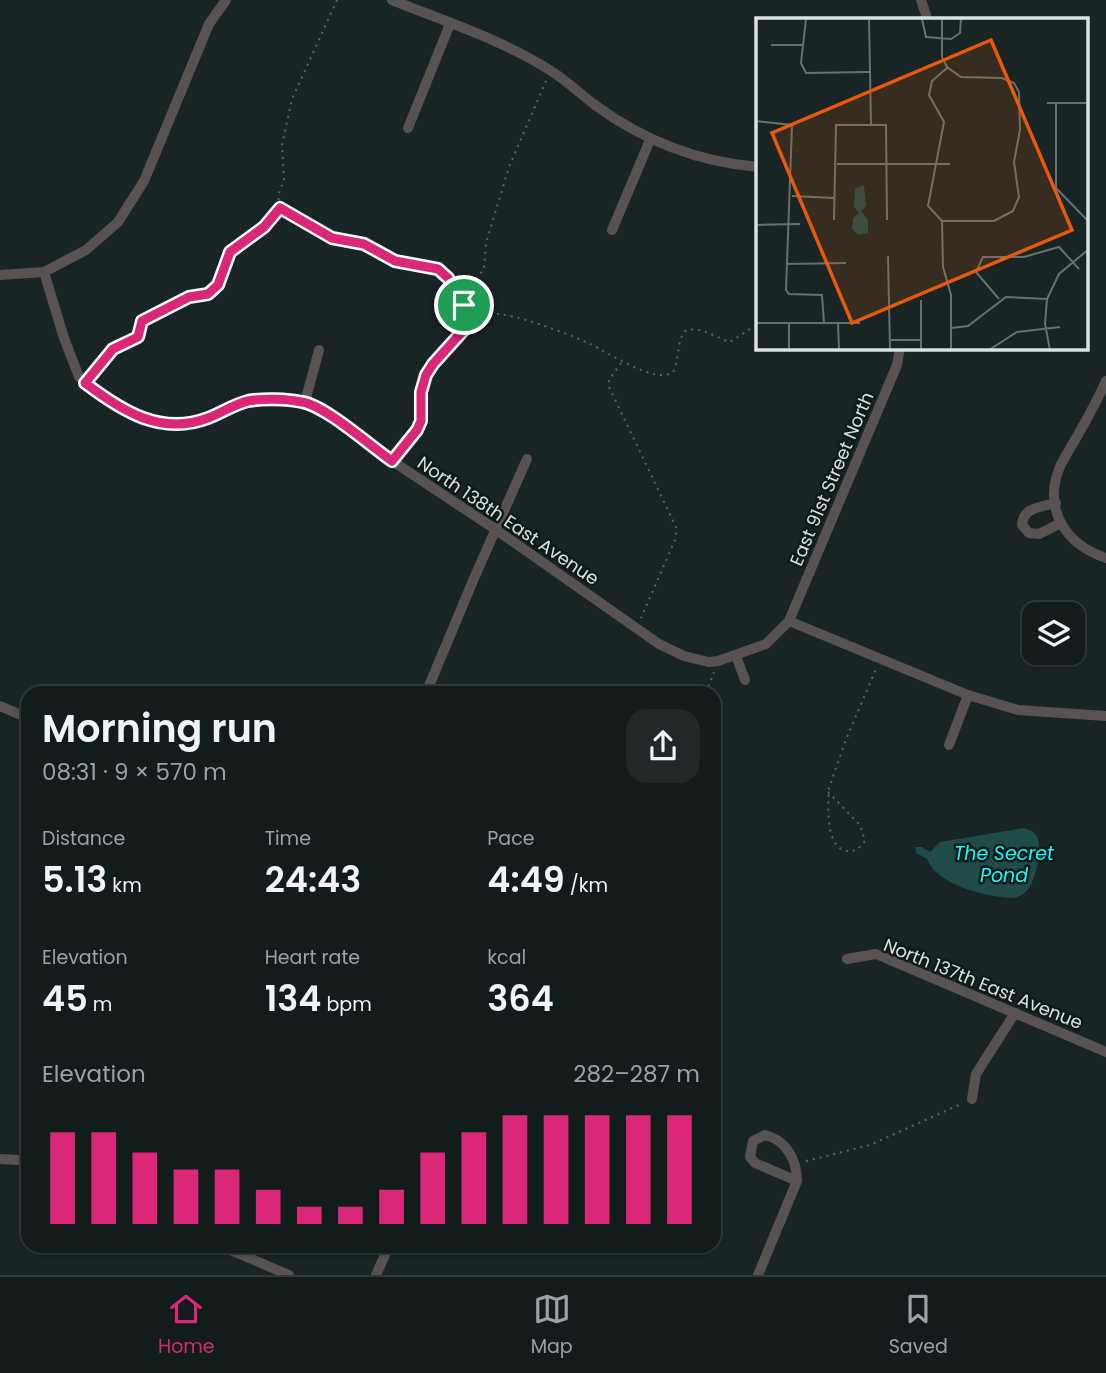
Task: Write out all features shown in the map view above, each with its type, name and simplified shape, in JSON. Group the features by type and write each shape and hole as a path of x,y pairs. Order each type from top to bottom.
{"street":[{"path":"0,275 44,272 86,250 118,222 144,181 209,24 226,0"},
{"path":"392,0 510,48 550,70 595,105 650,139 697,156 756,167"},
{"path":"920,0 926,15"},
{"path":"408,128 450,24"},
{"path":"612,230 650,139"},
{"name":"North 138th East Avenue","path":"44,272 79,377 122,410 142,420 161,424 185,423 205,419 248,401 305,402 330,416 659,644 684,656 709,662 736,656 766,644 789,621"},
{"path":"305,402 319,350"},
{"name":"East 91st Street North","path":"789,621 897,365 900,350"},
{"path":"1106,381 1059,470 1055,492 1058,513 1067,536 1087,552 1106,558"},
{"path":"429,686 527,458"},
{"path":"789,621 968,695 1018,710 1106,716"},
{"path":"736,656 745,680"},
{"path":"949,745 968,695"},
{"path":"0,706 21,715"},
{"name":"North 137th East Avenue","path":"847,959 876,954 1106,1052"},
{"path":"972,1099 976,1074 1015,1013"},
{"path":"758,1275 797,1181 795,1164 783,1144 774,1137 765,1135 753,1141 750,1157 755,1163 797,1181"},
{"path":"0,1159 21,1161"},
{"path":"237,1253 289,1275"},
{"path":"376,1275 386,1253"}],"path":[{"path":"85,383 113,349 138,337 142,321 189,297 208,294 218,285 230,252 264,227 280,208 278,196 284,180 282,145 292,99 337,0"},
{"path":"464,305 475,279 484,269 486,243 509,167 550,70"},
{"path":"280,208 332,238 364,244 395,261 438,269 448,278 464,305 470,323"},
{"path":"392,461 421,421 421,392 426,375 433,364 470,323 485,315 496,313 572,336 621,362 669,375 677,364 679,342 685,331 699,330 730,342 756,325"},
{"path":"621,362 609,380 611,390 677,529 675,540 636,628"},
{"path":"828,792 862,829 865,841 858,850 842,851 832,838 828,792 842,750 881,659"},
{"path":"709,686 718,661"},
{"path":"795,1164 870,1146 972,1099"}],"water":[{"name":"The Secret Pond","path":"1024,828 1033,832 1037,838 1038,860 1029,888 1015,898 992,896 965,889 941,876 927,859 916,853 915,847 922,847 930,852 940,842"}],"route":[{"path":"280,208 332,238 364,244 395,261 438,269 448,278 464,305 470,323 426,375 419,407 421,421 392,461 330,416 305,402 248,401 205,419 161,424 142,420 122,410 85,383 113,349 138,337 142,321 189,297 208,294 218,285 230,252 264,227 280,208"}]}
